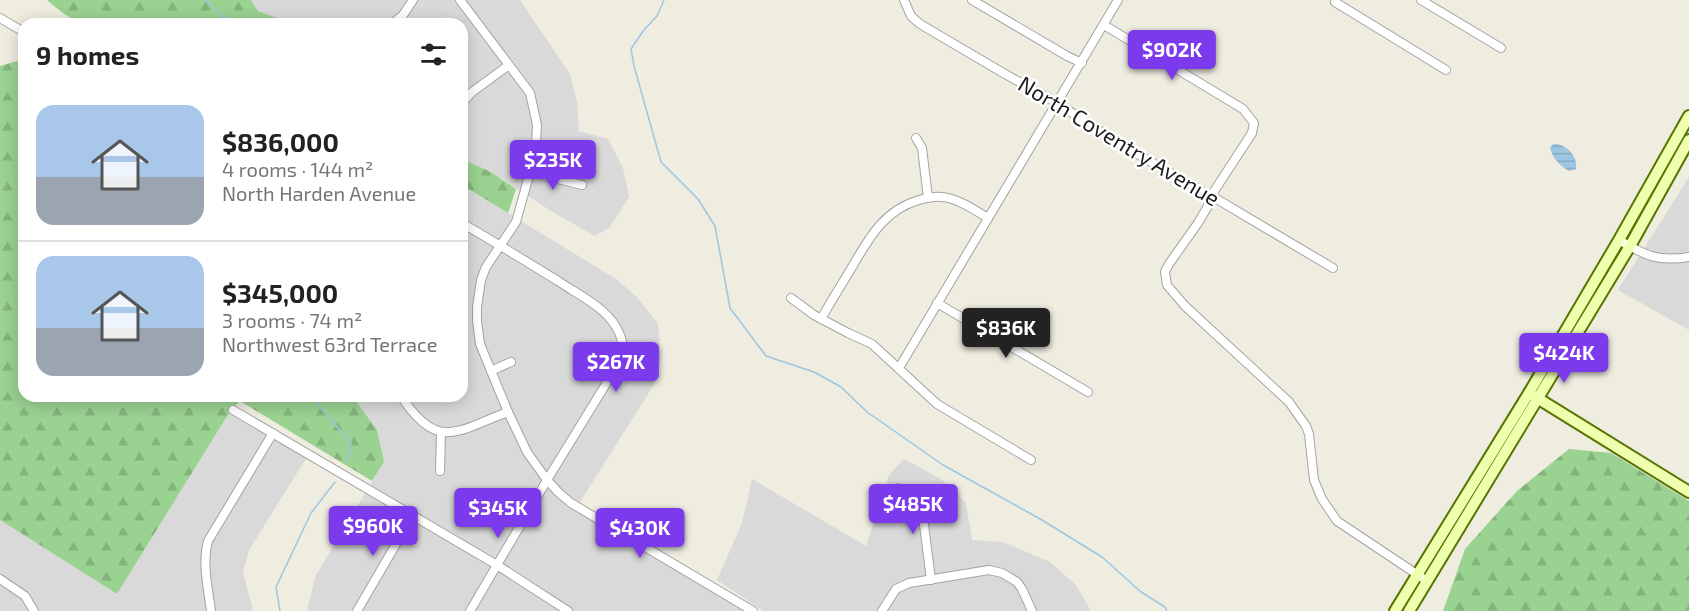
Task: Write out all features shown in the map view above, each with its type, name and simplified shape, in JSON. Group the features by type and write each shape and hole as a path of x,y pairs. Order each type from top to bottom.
{"main road":[{"path":"1409,611 1534,396 1619,240 1688,122"},
{"path":"1395,611 1630,246 1689,140"},
{"path":"1534,396 1689,492"}],"street":[{"path":"399,18 413,0"},
{"path":"460,0 530,93 537,126 530,172 516,222 486,267 478,293 477,307 480,344 527,452 547,480 571,503 753,611"},
{"name":"North Coventry Avenue","path":"904,0 908,12 920,24 1057,102 1123,146 1204,192 1209,199 1215,198 1333,268"},
{"path":"972,0 1082,63"},
{"path":"899,368 1118,0"},
{"path":"1421,0 1502,48"},
{"path":"1335,1 1446,69"},
{"path":"0,18 18,28"},
{"path":"1104,25 1243,109 1254,123 1252,133 1209,199 1208,206 1198,223 1168,264 1165,272 1167,285 1185,306 1289,402 1306,426 1314,480 1322,499 1337,521 1427,581"},
{"path":"468,96 508,65"},
{"path":"916,138 922,148 928,198"},
{"path":"530,172 582,185"},
{"path":"821,319 876,228 896,210 912,202 943,196 974,209 988,218"},
{"path":"468,226 597,306 616,326 623,345 623,354 470,611"},
{"path":"1619,240 1646,255 1660,259 1689,257"},
{"path":"791,298 821,319 872,344 937,404 1031,460"},
{"path":"937,303 1088,392"},
{"path":"491,371 510,362"},
{"path":"405,402 411,411 431,428 441,432 458,432 508,412"},
{"path":"233,410 497,565 568,611"},
{"path":"440,471 441,432"},
{"path":"211,611 205,554 208,541 273,433"},
{"path":"898,488 915,499 922,509 931,580"},
{"path":"357,611 413,515"},
{"path":"882,611 896,589 909,583 989,570 1002,573 1017,582 1032,611"},
{"path":"0,579 25,596 34,611"}],"shaded area":[{"path":"251,0 520,0 570,74 577,102 579,131 608,139 623,168 629,197 610,227 595,236 491,172 468,162 468,18 277,18 258,11"},
{"path":"1689,177 1689,330 1618,290"},
{"path":"468,189 616,279 637,297 658,324 661,358 653,386 575,510 743,611 307,611 316,575 384,462 355,402 468,402"},
{"path":"229,413 307,457 249,550 243,572 253,611 0,611 0,520 117,594"},
{"path":"904,459 941,479 966,503 972,540 1003,542 1050,562 1076,585 1091,611 763,611 717,580 742,523 752,479 866,546 889,475"}],"green space":[{"path":"47,0 251,0 258,11 277,18 71,18"},
{"path":"18,61 18,402 239,402 229,413 117,594 0,520 0,66"},
{"path":"468,162 491,172 516,189 508,213 468,189"},
{"path":"242,402 356,402 377,430 384,462 372,481"},
{"path":"1569,449 1611,453 1689,501 1689,611 1443,611 1465,549 1517,491"}],"water":[{"path":"1553,144 1558,144 1570,151 1575,159 1576,169 1569,171 1557,162 1550,148"}],"waterway":[{"path":"206,0 222,17 226,18"},
{"path":"664,0 657,16 631,49 661,162 698,199 715,226 730,308 766,356 814,372 841,387 867,412 943,465 1042,520 1102,557 1141,592 1165,607 1167,611"},
{"path":"316,402 351,443 347,462"},
{"path":"280,611 276,587 311,513 335,482"}]}
